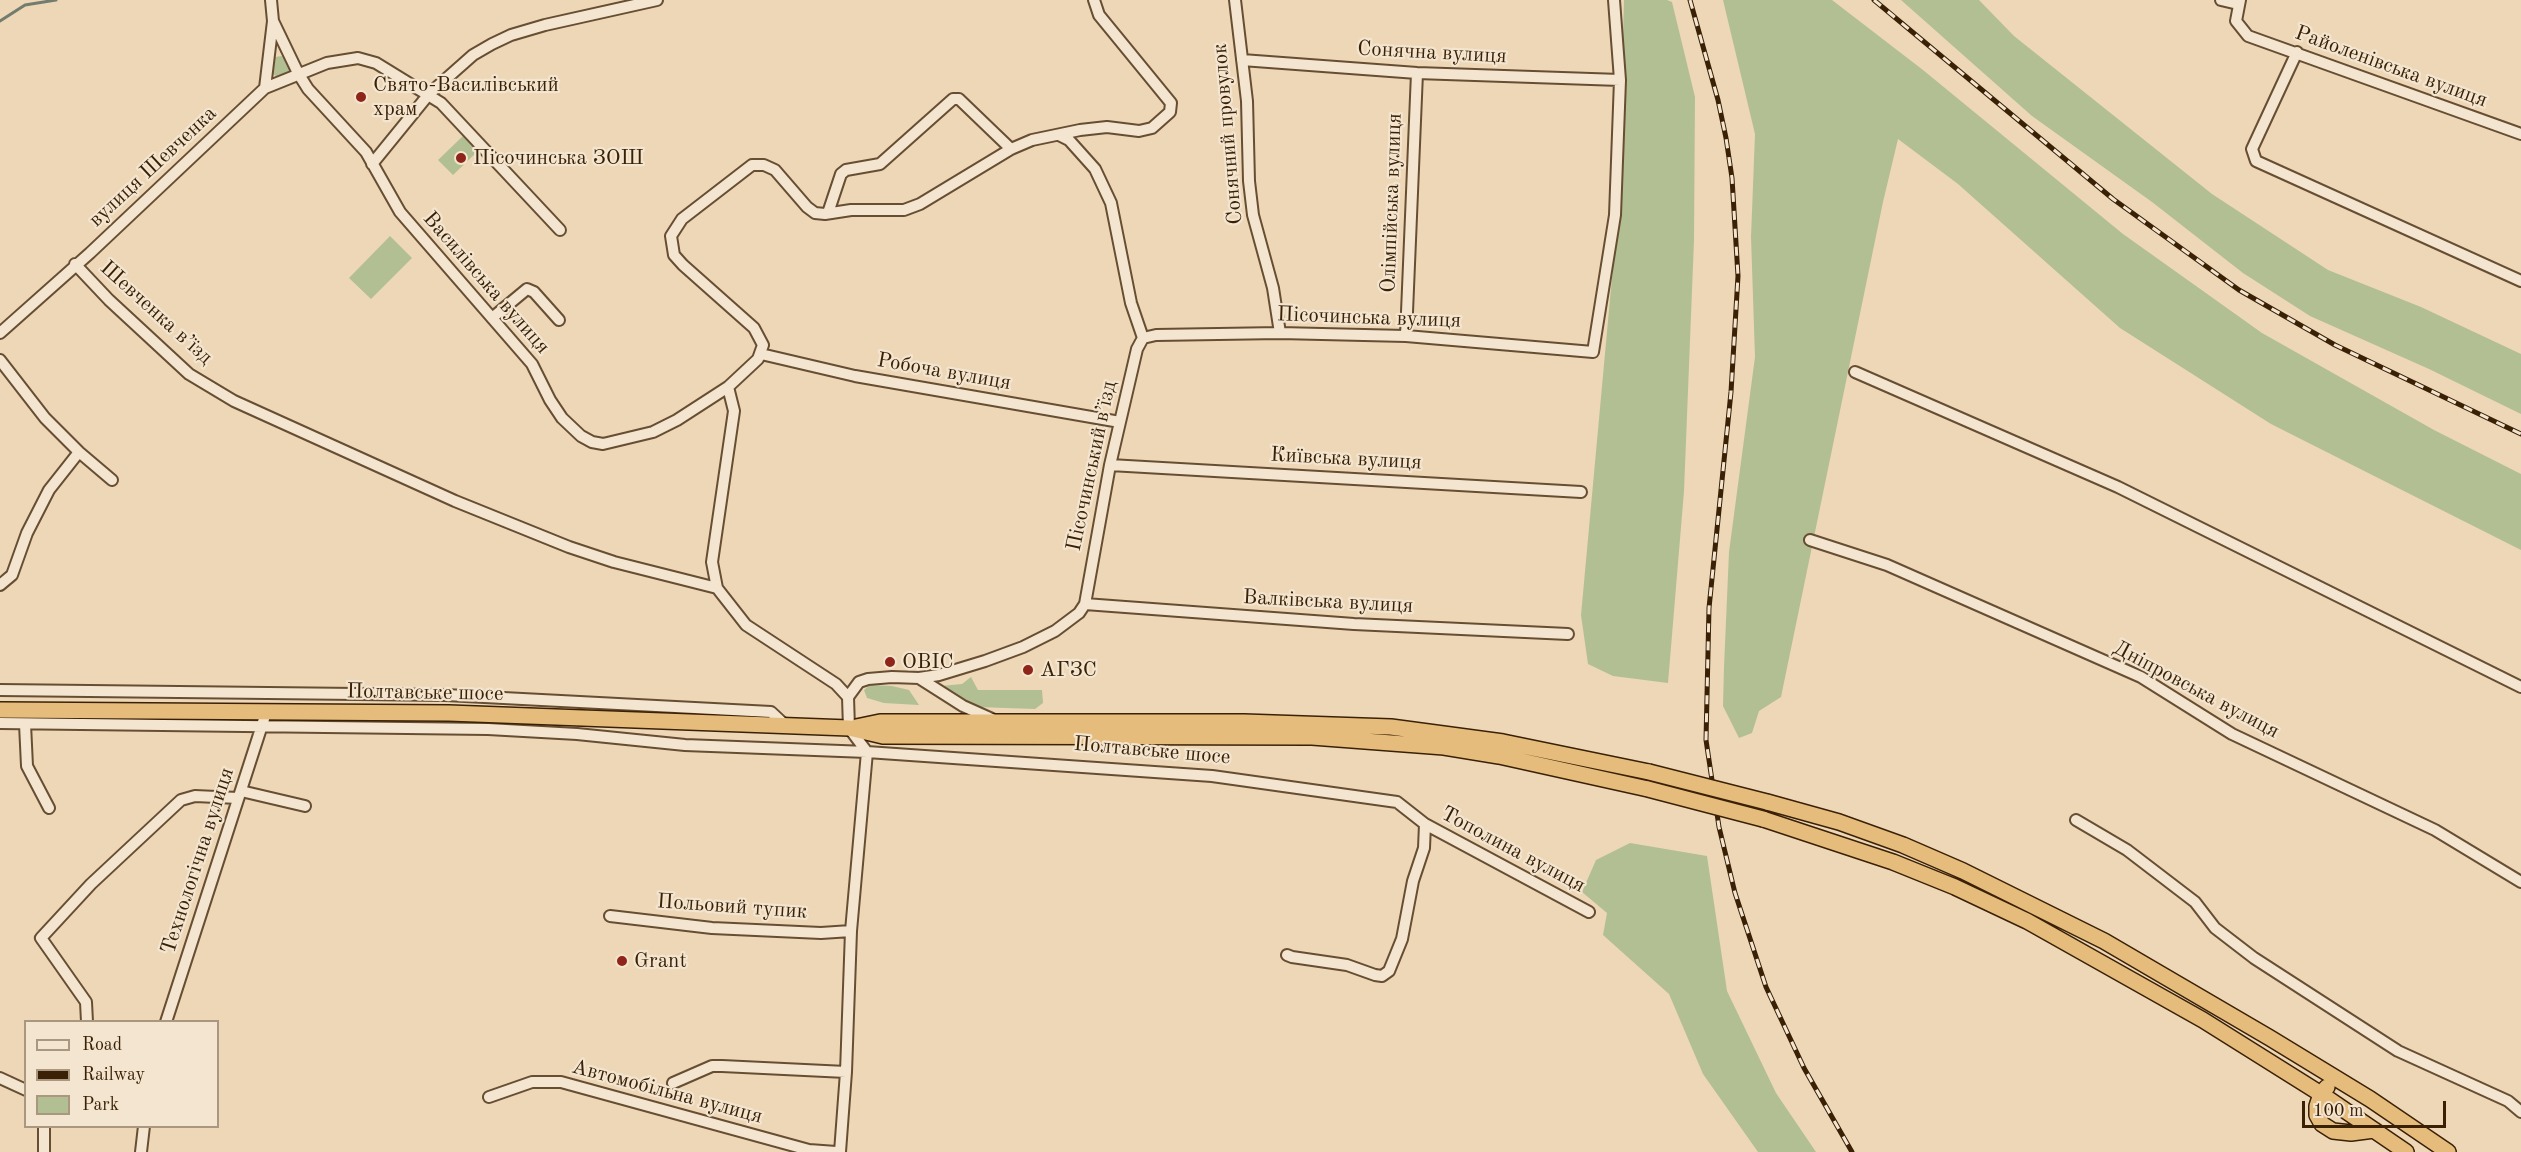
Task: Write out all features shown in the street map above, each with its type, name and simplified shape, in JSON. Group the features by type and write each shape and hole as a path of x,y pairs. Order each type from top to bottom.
{"highway":[{"name":"Полтавське шосе","path":"0,710 264,719 449,713 849,729"},
{"path":"849,729 880,722 1244,722 1391,727 1503,742 1649,772 1767,802 1839,822 1903,845 2036,906 2104,941 2213,1003 2340,1081 2448,1152"},
{"path":"849,729 884,736 1244,736 1391,741 1498,756 1648,789 1763,819 1903,866 1955,887 2027,921 2203,1020 2321,1094 2406,1152"},
{"path":"2340,1081 2330,1083 2321,1094 2317,1115 2322,1124 2333,1131 2350,1133 2374,1130"}],"street":[{"path":"265,88 273,21 271,0"},
{"path":"372,164 429,94 482,49 511,35 545,25 657,0"},
{"path":"761,354 762,343 754,328 674,255 671,243 673,230 681,219 752,165 760,164 772,168 815,213 904,210 920,204 1011,149 1047,136 1107,128 1146,130 1172,109 1170,101 1099,15 1094,0"},
{"name":"Сонячний провулок","path":"1235,0 1247,101 1250,192 1260,243 1273,288 1280,333"},
{"path":"1614,0 1620,80"},
{"path":"2221,0 2239,2"},
{"name":"Райоленівська вулиця","path":"2239,2 2235,21 2248,36 2521,134"},
{"name":"Василівська вулиця","path":"273,21 298,73 320,105 366,152 400,212 532,364 562,418 581,436 592,442 603,444 653,432 677,420 728,387 761,354"},
{"path":"2297,52 2252,149 2256,161 2521,281"},
{"name":"вулиця Шевченка","path":"0,333 265,88 298,73 346,58 364,59 376,63 441,103 560,230"},
{"name":"Сонячна вулиця","path":"1242,60 1417,73 1620,80"},
{"name":"Олімпійська вулиця","path":"1406,336 1417,73"},
{"name":"Пісочинська вулиця","path":"1143,338 1156,335 1280,333 1406,336 1593,352 1615,215 1620,80"},
{"path":"828,213 841,174 846,170 880,164 953,99 959,99 1011,149"},
{"path":"1059,135 1076,147 1095,169 1111,203 1131,303 1143,338"},
{"name":"Шевченка в’їзд","path":"75,264 109,300 189,374 234,401 444,496 569,547 623,565 717,588"},
{"path":"492,318 527,289 534,292 560,320"},
{"name":"Пісочинський в’їзд","path":"1085,604 1110,465 1137,349 1143,338"},
{"name":"Робоча вулиця","path":"761,354 855,376 1120,422"},
{"path":"0,360 45,418 79,452 112,480"},
{"path":"1855,372 2118,487 2521,687"},
{"path":"728,387 734,411 712,562 717,588 746,625 836,684 848,697"},
{"path":"0,585 12,575 27,533 49,490 79,452"},
{"name":"Київська вулиця","path":"1110,465 1581,492"},
{"name":"Дніпровська вулиця","path":"1810,540 1887,565 2141,677 2232,734 2435,830 2521,882"},
{"path":"867,752 849,729 848,697 859,682 868,679 919,678 939,675 1023,647 1068,623 1085,604"},
{"name":"Валківська вулиця","path":"1085,604 1354,624 1568,634"},
{"path":"919,678 963,706 997,722"},
{"path":"0,690 446,695 771,712 786,726"},
{"name":"Полтавське шосе","path":"0,723 264,719 577,734 685,745 867,752 1212,776 1397,802 1425,824"},
{"name":"Технологічна вулиця","path":"167,1020 264,719"},
{"path":"25,724 27,766 50,808"},
{"name":"Автомобільна вулиця","path":"489,1097 532,1082 561,1082 798,1147 838,1152 846,1072 851,932 867,752"},
{"path":"87,1020 86,1002 41,938 91,884 182,800 195,796 240,795 305,806"},
{"path":"2076,820 2127,850 2195,902 2215,928 2254,958 2398,1051 2508,1101 2521,1112"},
{"name":"Тополина вулиця","path":"1287,955 1347,965 1375,975 1382,976 1389,971 1402,939 1413,881 1424,848 1425,824 1589,912"},
{"name":"Польовий тупик","path":"610,916 712,928 821,933 851,932"},
{"name":"Автомобільна вулиця","path":"673,1083 712,1066 846,1072"},
{"path":"0,1078 24,1089"},
{"path":"44,1128 44,1152"},
{"path":"141,1152 144,1128"}],"green space":[{"path":"1624,0 1672,2 1695,97 1694,240 1684,491 1668,683 1613,676 1588,664 1581,615 1618,212"},
{"path":"1723,0 1832,0 1923,70 2123,234 2262,333 2434,430 2521,474 2521,550 2271,424 2120,328 1958,184 1898,139 1781,697 1759,711 1752,733 1739,738 1723,706 1724,667 1729,552 1755,357 1751,237 1755,134"},
{"path":"1901,0 1979,0 2014,36 2212,194 2328,270 2421,307 2521,354 2521,414 2429,369 2310,316 2243,273 2152,202 2032,116"},
{"path":"282,56 287,60 291,73 278,78 272,73 275,57"},
{"path":"464,135 479,150 453,175 438,160"},
{"path":"390,236 412,258 371,299 349,278"},
{"path":"971,677 978,690 1042,690 1043,703 1035,709 977,707 941,686 962,684"},
{"path":"870,685 892,686 909,690 919,705 884,703 867,698 864,690"},
{"path":"1630,843 1707,856 1727,991 1776,1093 1816,1152 1758,1152 1703,1074 1669,994 1603,935 1607,913 1582,892 1596,860"}],"waterway":[{"path":"0,21 25,5 56,0"}],"railway":[{"path":"1690,0 1718,100 1726,138 1732,178 1738,276 1731,392 1709,608 1706,740 1719,827 1735,893 1766,987 1804,1068 1852,1152"},
{"path":"1874,0 2113,199 2239,290 2335,345 2521,434"}],"place":[{"name":"Свято-Василівський храм","path":"361,97"},
{"name":"Пісочинська ЗОШ","path":"461,158"},
{"name":"ОВІС","path":"890,662"},
{"name":"АГЗС","path":"1028,670"},
{"name":"Grant","path":"622,961"}]}
